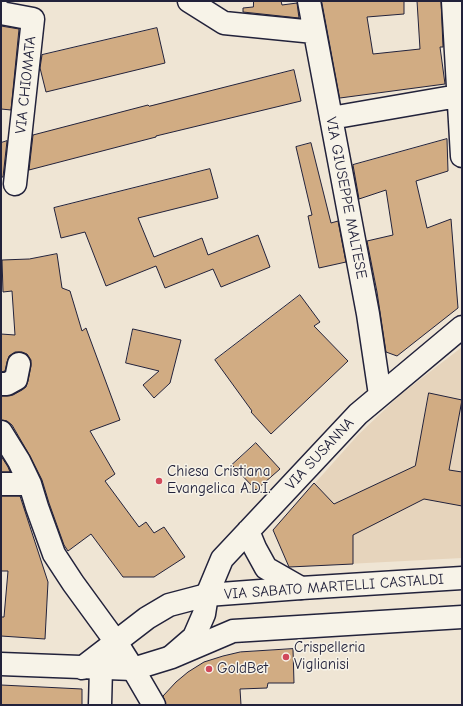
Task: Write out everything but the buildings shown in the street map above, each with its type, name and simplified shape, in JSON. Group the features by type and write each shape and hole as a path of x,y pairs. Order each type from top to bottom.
{"street":[{"path":"189,1 224,23 314,32"},
{"name":"VIA GIUSEPPE MALTESE","path":"309,1 368,314 380,395"},
{"path":"453,1 462,156"},
{"name":"VIA CHIOMATA","path":"1,12 33,19 15,184"},
{"path":"331,118 458,96"},
{"name":"VIA SUSANNA","path":"172,657 194,636 204,614 207,595 222,559 358,414 462,327"},
{"path":"1,384 7,384 16,379 18,364"},
{"path":"1,432 19,461 30,484 36,507 54,554 116,642 154,705"},
{"path":"1,484 30,484"},
{"path":"248,530 254,548 266,568 301,588"},
{"name":"VIA SABATO MARTELLI CASTALDI","path":"207,595 462,578"},
{"path":"92,668 116,642 147,618 169,605 207,595"},
{"path":"1,664 133,669 172,657 233,631 462,617"},
{"path":"92,668 100,705"}],"shaded area":[{"path":"462,347 462,558 290,567 273,530 358,435 400,395"}],"place":[{"name":"Chiesa Cristiana Evangelica A.D.I.","path":"159,481"},
{"name":"Crispelleria Viglianisi","path":"286,657"},
{"name":"GoldBet","path":"209,669"}]}
